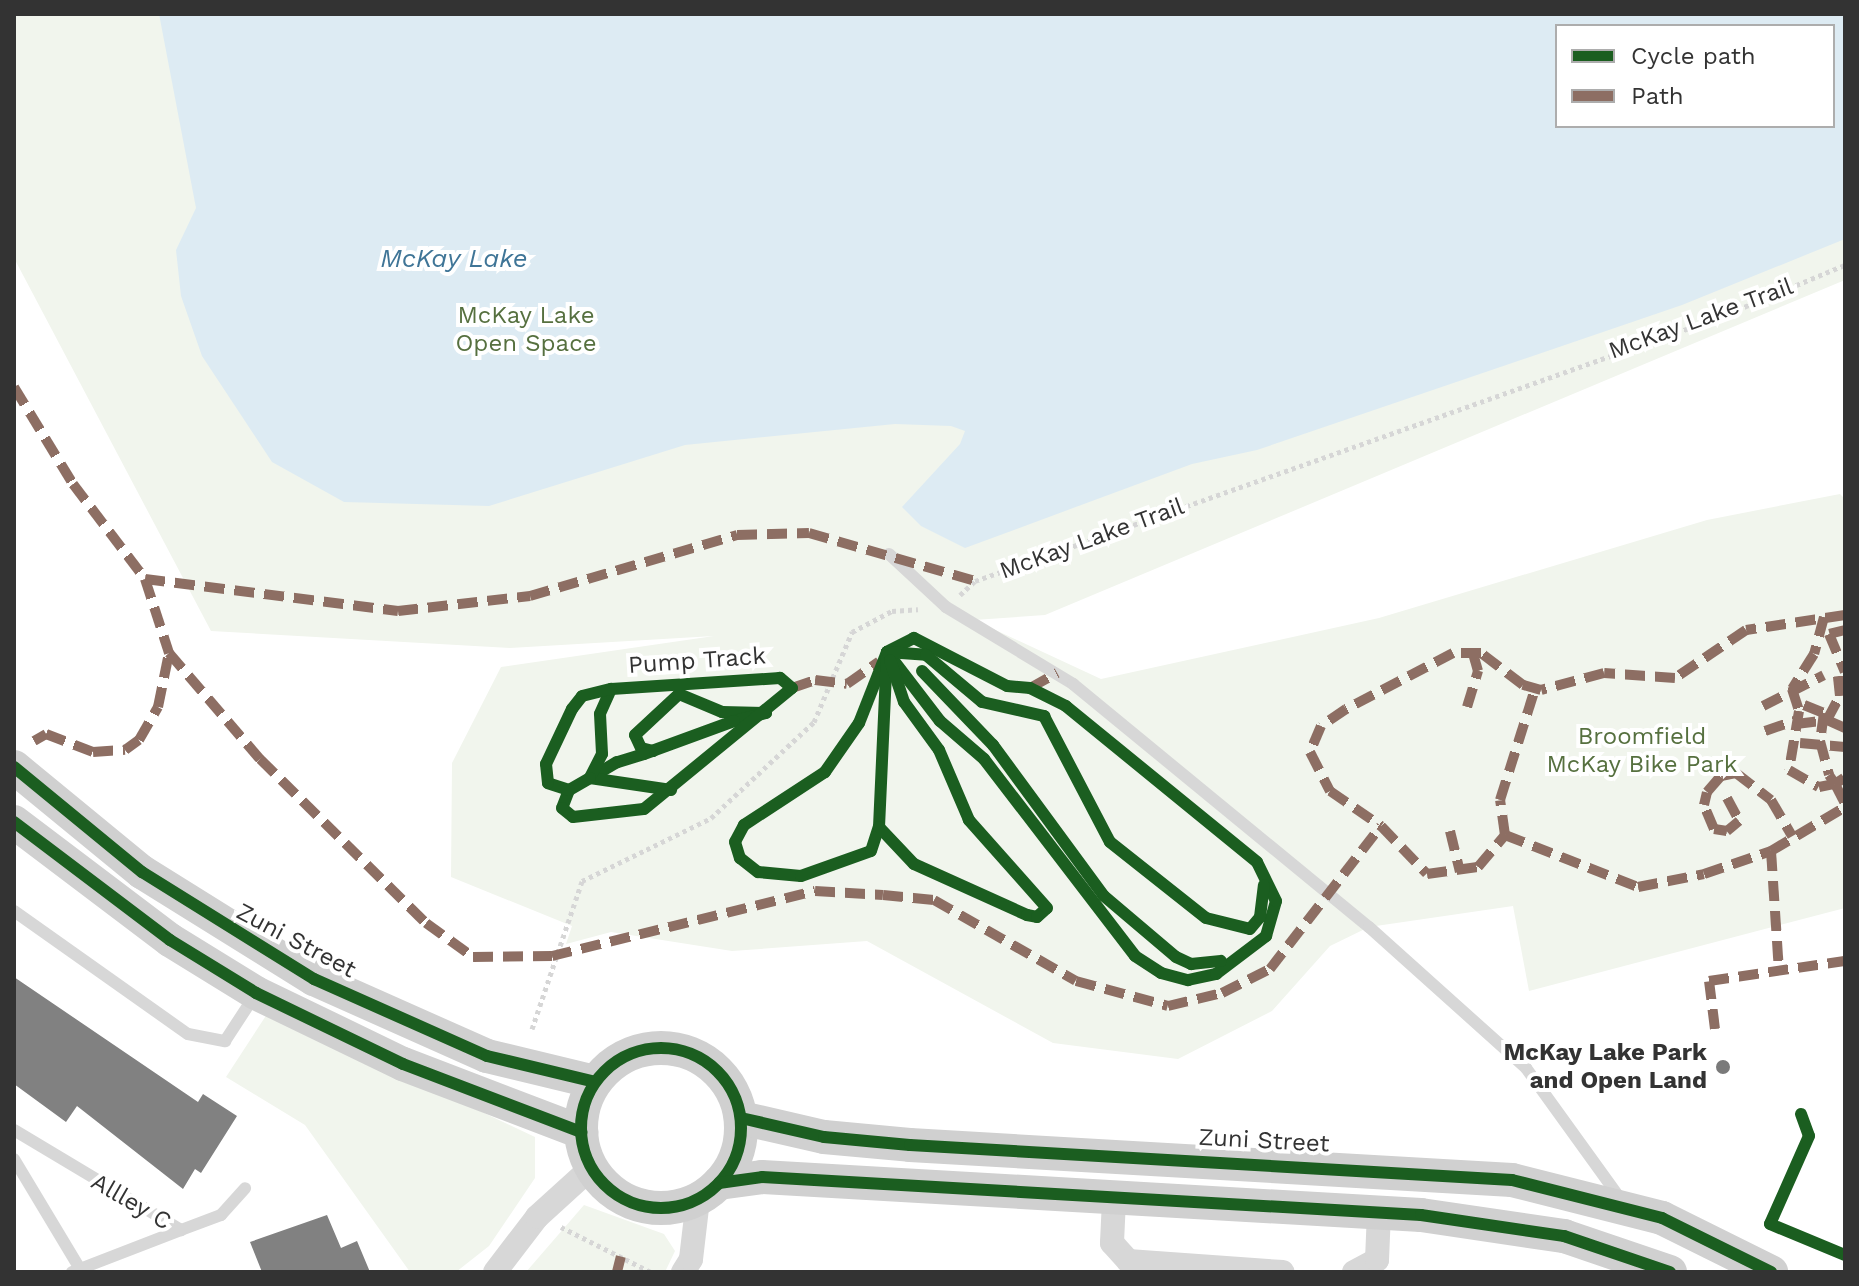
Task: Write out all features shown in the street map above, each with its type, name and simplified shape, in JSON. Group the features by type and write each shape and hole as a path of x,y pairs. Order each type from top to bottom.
{"main road":[{"name":"Zuni Street","path":"14,767 142,872 314,979 487,1056 595,1082"},
{"path":"14,822 170,940 256,993 418,1070 581,1132"},
{"path":"709,1191 736,1153 741,1118 721,1075 681,1050 633,1053 595,1082 581,1132 591,1168 627,1201 675,1207 709,1191 762,1177 1114,1200 1379,1212 1564,1236 1670,1272"},
{"name":"Zuni Street","path":"741,1118 824,1137 910,1145 1446,1172 1626,1207 1730,1262 1771,1272"}],"street":[{"path":"495,1272 537,1217 591,1168"},
{"path":"683,1272 691,1259 709,1191"},
{"path":"1114,1200 1112,1243 1128,1261 1283,1272"},
{"path":"1354,1272 1377,1260 1379,1212"}],"lane":[{"path":"889,554 946,607 1073,684 1369,927 1526,1068 1626,1207"},
{"path":"14,911 188,1034 225,1041 256,993"},
{"name":"Allley C","path":"14,1130 181,1230 221,1215 245,1188"},
{"path":"14,1159 76,1270 181,1230"}],"path":[{"path":"532,1029 582,881 711,818 814,722 852,632 892,611 946,607"},
{"path":"557,1225 651,1272"}],"green space":[{"name":"McKay Lake Open Space","path":"14,14 1845,14 1845,280 1045,615 974,620 1101,679 1379,618 1707,520 1840,494 1845,499 1845,908 1529,991 1513,906 1369,927 1330,946 1272,1011 1178,1059 1053,1043 867,941 732,951 611,932 566,944 572,926 451,877 452,763 501,667 714,636 510,648 211,631 14,258"},
{"path":"269,1011 535,1137 535,1178 489,1246 456,1272 410,1272 305,1125 226,1077"},
{"path":"584,1205 664,1234 675,1251 665,1272 526,1272"}],"water":[{"name":"McKay Lake","path":"159,14 1845,14 1845,239 1682,305 1257,450 1192,464 965,548 921,526 902,507 960,444 965,431 951,426 895,424 685,445 489,506 344,502 272,462 202,356 181,296 176,250 196,208"}],"building":[{"path":"14,977 198,1102 203,1094 237,1116 201,1173 195,1169 183,1189 77,1106 66,1122 14,1084"},
{"path":"327,1215 341,1248 357,1241 370,1272 262,1272 250,1242"}],"marked path":[{"path":"14,387 73,484 145,579 398,611 530,596 737,535 809,533 975,581"},
{"path":"145,579 169,653 260,759 426,923 473,957 552,956 815,891 883,895 934,900 1076,981 1168,1006 1222,993 1270,969 1381,826"},
{"path":"1845,615 1746,630 1675,678 1604,673 1541,690 1523,685 1481,653 1453,653 1346,709 1321,726 1310,752 1330,791 1381,826 1427,874 1478,867 1505,835 1638,887 1704,874 1771,851 1845,807"},
{"path":"1824,617 1814,654 1792,689 1799,711 1789,770 1819,787 1835,784 1845,804"},
{"path":"1845,630 1829,634 1845,672"},
{"path":"34,741 46,734 93,752 125,750 139,740 158,707 169,653"},
{"path":"1467,707 1478,671 1473,653"},
{"path":"792,688 815,680 847,684 879,662"},
{"path":"1030,688 1057,673"},
{"path":"1763,706 1824,675"},
{"path":"1827,720 1840,696 1838,676"},
{"path":"1505,835 1500,800 1535,689"},
{"path":"1804,705 1824,713 1820,741 1829,775 1835,784 1844,778"},
{"path":"1765,731 1797,720"},
{"path":"1796,724 1827,720 1845,728"},
{"path":"1800,743 1845,747"},
{"path":"1727,798 1739,821 1727,831 1714,829 1704,805 1707,792 1721,776 1736,773 1771,800 1792,836"},
{"path":"1450,831 1460,872"},
{"path":"1771,851 1779,972"},
{"path":"1715,1029 1709,981 1845,961"},
{"path":"617,1272 621,1256"}],"cycle path":[{"path":"887,652 879,827 871,851 801,876 758,872 740,858 735,842 744,825 825,772 859,723 887,652 914,638 1007,686 1030,688 1066,706 1257,862 1276,901 1266,936 1216,974 1188,980 1161,973 1135,956 984,759 940,721 887,652"},
{"path":"887,652 926,655 982,702 1044,716 1110,842 1206,918 1250,929 1260,917 1264,885"},
{"path":"879,827 914,864 1027,915 1037,917 1047,908 969,820 939,750 904,702 890,660"},
{"path":"922,671 993,745 1104,896 1176,957 1191,964 1221,961"},
{"name":"Pump Track","path":"569,790 562,808 573,817 644,809 792,688 780,678 611,689 600,714 602,754 590,778 569,790 548,783 546,764 572,709 582,696 611,689"},
{"path":"653,751 641,748 635,735 679,694 722,712 766,713 734,721 644,754 617,762 590,778 671,790"},
{"path":"14,767 142,872 314,979 487,1056 595,1082"},
{"path":"14,822 170,940 256,993 403,1064 581,1132"},
{"path":"661,1048 691,1054 717,1072 735,1098 741,1128 735,1158 717,1184 691,1202 661,1208 631,1202 605,1184 587,1158 581,1128 587,1098 605,1072 631,1054 661,1048"},
{"path":"1801,1114 1809,1136 1770,1224 1845,1255"},
{"path":"741,1118 824,1137 910,1145 1512,1180 1662,1218 1771,1272"},
{"path":"719,1183 762,1177 1421,1215 1564,1236 1670,1272"}],"place":[{"name":"McKay Lake Park and Open Land","path":"1723,1067"}],"park label":[{"name":"Broomfield McKay Bike Park","path":"1642,751"}]}
